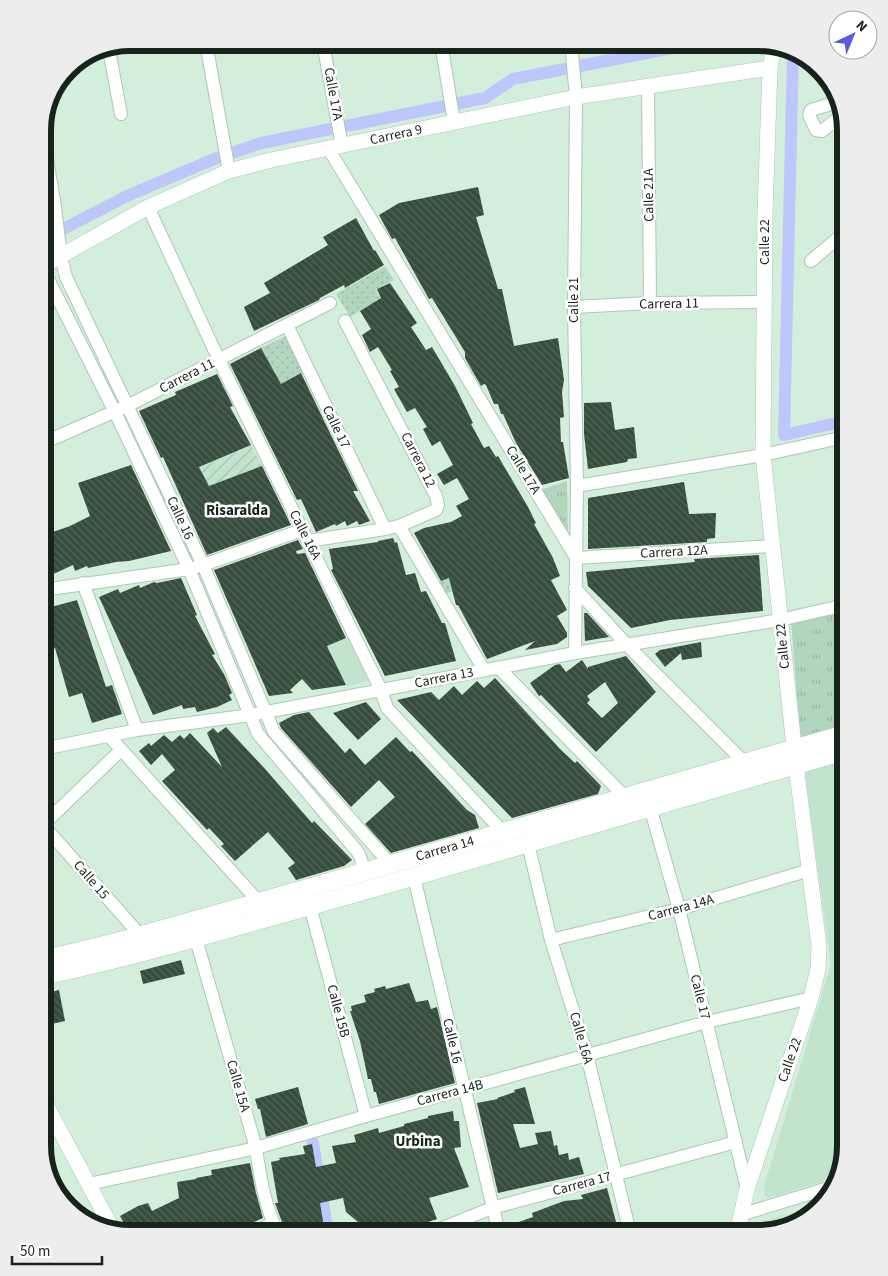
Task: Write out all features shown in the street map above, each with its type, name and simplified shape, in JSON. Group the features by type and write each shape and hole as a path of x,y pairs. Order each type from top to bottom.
{"main road":[{"name":"Carrera 14","path":"51,974 145,953 528,844 650,807 795,757 837,738"},
{"name":"Carrera 14","path":"51,958 260,902 745,763 837,752"}],"street":[{"path":"208,51 228,166"},
{"name":"Calle 17A","path":"324,51 337,139 576,558"},
{"path":"442,51 453,113"},
{"name":"Calle 21","path":"572,51 576,97 574,307 577,486 576,558"},
{"name":"Calle 22","path":"738,1225 747,1188 811,998 818,969 819,946 795,757 763,455 765,213 770,68 773,53"},
{"path":"110,54 121,114"},
{"name":"Carrera 9","path":"51,262 148,207 228,166 270,160 337,139 453,113 770,68"},
{"name":"Calle 21A","path":"648,86 650,304"},
{"path":"832,104 811,110 809,115 818,131 836,120"},
{"name":"Calle 16","path":"51,183 61,256 66,277 203,565 274,732 391,865"},
{"name":"Calle 16A","path":"148,207 219,360 382,690 387,708 504,833"},
{"path":"812,261 837,240"},
{"name":"Calle 16","path":"51,283 115,412 189,569 258,734 357,851 362,859 362,867 358,874"},
{"name":"Carrera 11","path":"574,307 765,302"},
{"name":"Carrera 11","path":"51,440 115,412 330,303"},
{"name":"Carrera 12","path":"51,589 189,569 305,536 385,529 398,526 436,510 438,505 436,496 345,321"},
{"name":"Calle 17","path":"287,325 385,529"},
{"path":"577,486 763,455 837,439"},
{"path":"398,526 484,670"},
{"name":"Carrera 12A","path":"576,558 772,546"},
{"path":"574,653 576,558"},
{"path":"83,583 137,730"},
{"path":"575,588 627,645 745,763"},
{"name":"Carrera 13","path":"51,747 137,730 251,715 574,653 780,620 837,607"},
{"path":"499,668 625,797"},
{"path":"108,735 260,902"},
{"path":"51,817 121,750"},
{"name":"Calle 17","path":"650,807 679,909 747,1188"},
{"name":"Calle 15","path":"51,834 140,935"},
{"name":"Calle 16A","path":"528,844 551,940 587,1055 628,1225"},
{"name":"Carrera 14A","path":"551,940 679,909 810,870"},
{"name":"Calle 16","path":"414,877 497,1225"},
{"name":"Calle 15B","path":"310,906 366,1116"},
{"name":"Calle 15A","path":"196,938 256,1148 260,1175 274,1225"},
{"name":"Carrera 14B","path":"89,1184 256,1148 706,1022 811,998"},
{"path":"51,1116 109,1222"},
{"name":"Carrera 17","path":"450,1225 492,1208 736,1142"},
{"path":"740,1215 823,1190"}],"shaded area":[{"path":"251,445 262,466 209,486 200,467"},
{"path":"348,637 369,680 347,687 328,646"},
{"path":"837,759 837,1146 834,1167 829,1179 768,1198 764,1194 765,1183 831,964 804,769"},
{"path":"805,1210 779,1222 753,1224"}],"green space":[{"path":"385,266 394,280 376,289 380,298 350,317 336,294"},
{"path":"290,334 307,370 281,384 261,348"},
{"path":"567,481 568,533 540,490"},
{"path":"490,566 496,578 444,594 437,582"},
{"path":"837,611 837,727 800,738 791,620"}],"building":[{"path":"478,187 484,215 476,217 498,289 502,289 514,346 558,338 564,380 562,392 564,417 560,418 561,442 563,442 569,478 542,485 516,443 498,404 494,404 486,385 481,386 465,358 465,352 432,298 429,299 395,238 392,239 379,215 399,203"},
{"path":"356,218 384,265 345,288 344,285 319,300 254,331 244,307 270,293 264,283 328,245 323,237"},
{"path":"390,283 417,323 411,327 426,350 432,347 455,386 473,423 471,424 484,448 489,446 496,457 498,456 528,507 536,523 534,524 553,558 560,576 551,580 567,610 557,616 567,633 567,637 557,644 525,650 535,641 487,659 458,605 456,605 449,578 441,581 414,533 424,528 451,522 462,516 456,506 469,499 457,478 444,485 437,474 453,465 440,441 432,446 423,429 427,427 415,408 407,412 394,389 399,387 390,371 392,370 378,347 370,352 362,335 371,329 360,311 381,298 377,289"},
{"path":"261,348 281,384 301,373 358,491 353,491 370,521 359,525 357,521 347,526 345,521 316,532 301,499 297,500 230,364"},
{"path":"217,374 233,406 230,407 251,445 199,467 209,486 262,466 291,525 207,555 163,457 161,458 139,411 176,395 175,392"},
{"path":"611,402 615,430 634,427 637,458 628,459 627,462 588,469 584,434 584,403"},
{"path":"131,465 171,551 129,561 88,568 87,566 75,571 73,565 51,575 51,533 90,516 78,483"},
{"path":"684,482 689,514 716,513 715,538 707,539 707,542 588,549 588,498"},
{"path":"393,538 395,543 397,542 406,575 415,573 421,592 426,591 442,623 445,623 456,661 385,676 331,570 333,569 329,549"},
{"path":"298,540 303,549 296,551 297,554 305,553 346,638 327,646 346,685 312,690 302,679 290,690 293,693 269,696 214,570"},
{"path":"759,555 763,611 670,620 631,628 588,586 586,572 695,562 694,559"},
{"path":"181,578 197,615 195,616 215,654 212,655 224,674 232,693 229,695 232,700 217,707 197,712 195,707 183,709 182,705 153,715 99,597 118,589 120,593 139,585 140,588 154,582"},
{"path":"77,600 106,687 112,685 122,714 92,723 82,693 69,697 55,648 51,649 51,607"},
{"path":"584,613 587,613 609,637 585,641"},
{"path":"701,642 702,657 682,660 681,653 665,667 655,654 660,650"},
{"path":"626,656 656,692 596,752 541,695 539,696 530,683 555,665 560,664 566,672 582,660 588,669 588,667","holes":["605,682 618,703 602,718 587,703 590,700 587,696"]},
{"path":"495,678 560,749 575,763 577,761 601,786 598,794 512,818 397,700 431,692 439,700 454,686 462,695 477,681 484,688"},
{"path":"366,702 381,719 358,740 333,713"},
{"path":"309,712 345,753 350,748 365,765 396,737 410,752 412,751 467,810 475,815 479,828 391,853 365,824 395,797 379,780 351,807 281,728 279,723 294,715"},
{"path":"226,727 312,823 314,821 352,860 344,866 296,880 288,868 295,863 268,832 235,861 221,846 224,844 209,828 207,830 162,781 175,770 162,754 151,765 139,751 149,743 151,746 164,735 172,742 180,735 184,739 190,733 222,767 207,733 213,728 218,733"},
{"path":"181,960 185,974 143,984 140,971"},
{"path":"409,983 416,1002 428,1000 431,1009 437,1007 455,1083 379,1104 371,1079 368,1079 360,1041 350,1011 352,1011 351,1006 366,1002 364,995 375,992 374,989 385,986 386,989"},
{"path":"59,990 65,1021 51,1024 51,992"},
{"path":"298,1087 308,1124 266,1137 260,1109 258,1109 255,1099"},
{"path":"525,1087 535,1124 513,1124 520,1148 538,1144 535,1133 551,1131 554,1146 557,1145 559,1155 568,1153 569,1160 579,1157 584,1174 498,1193 477,1103 498,1099 515,1092 514,1090"},
{"path":"453,1111 454,1121 459,1121 461,1147 454,1148 469,1187 429,1198 437,1219 419,1225 350,1225 358,1222 346,1212 343,1198 320,1203 324,1225 283,1225 275,1203 278,1203 271,1162 280,1160 279,1158 305,1154 303,1146 312,1144 316,1167 336,1163 332,1146 356,1142 354,1135 378,1128 379,1133 428,1118 428,1116"},
{"path":"250,1163 263,1218 248,1225 125,1225 120,1216 148,1203 152,1211 179,1198 177,1182 212,1175 211,1170"},
{"path":"607,1188 617,1225 510,1225 533,1217 532,1213 564,1201 583,1199 581,1195"}],"waterway":[{"path":"51,235 127,196 214,159 261,143 485,98 513,79 657,51"},
{"path":"793,59 784,435 837,423"},
{"path":"313,1143 327,1225"}],"district":[{"name":"Risaralda","path":"237,510"},
{"name":"Urbina","path":"418,1141"}]}
